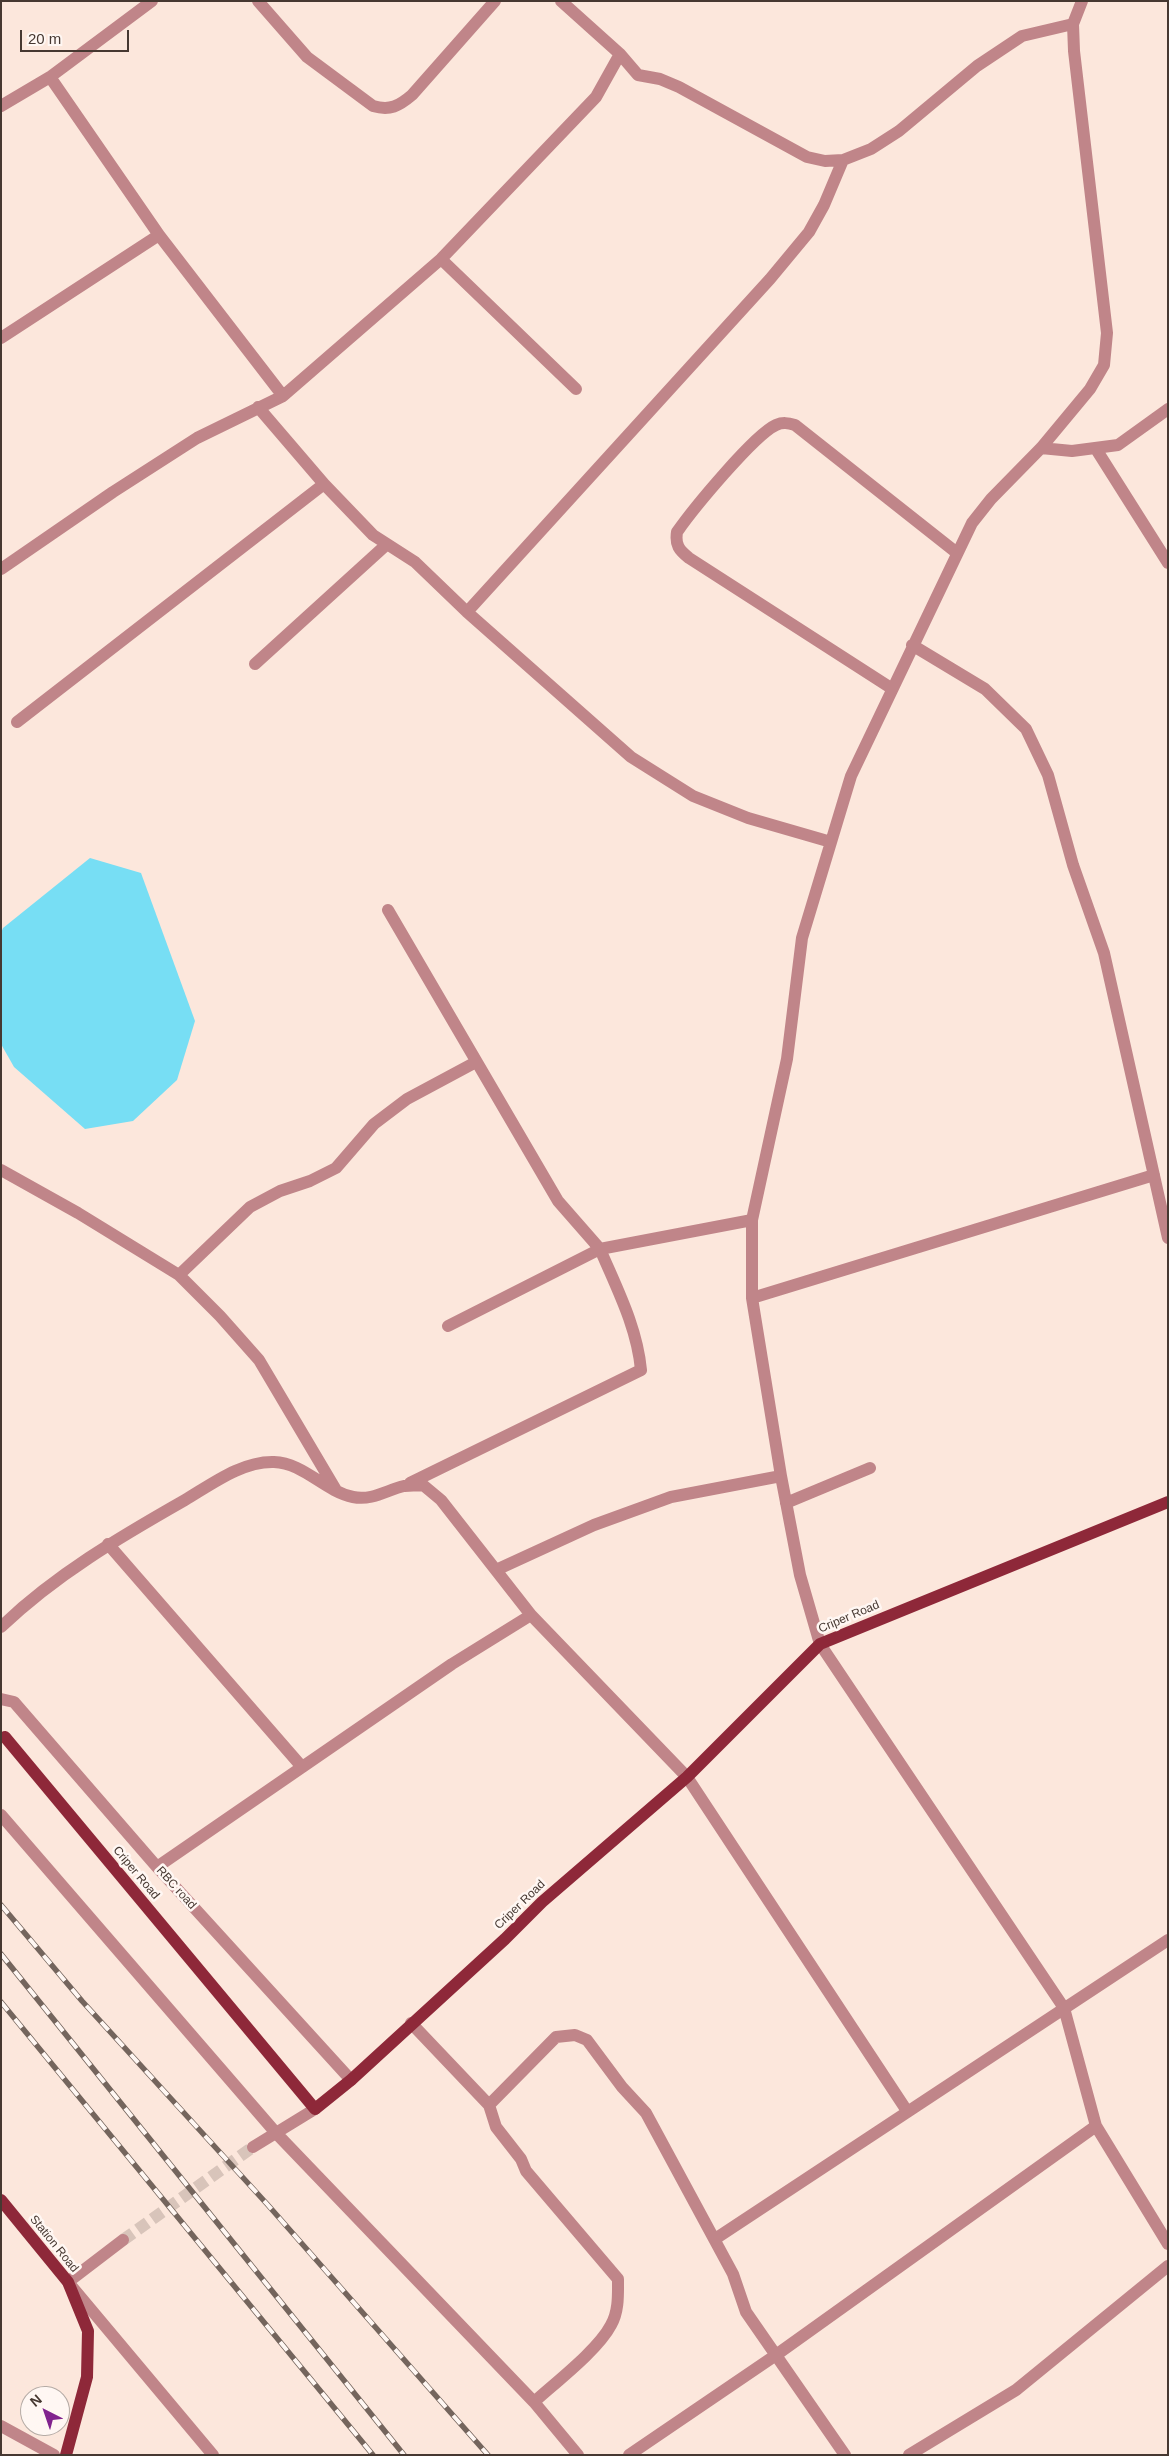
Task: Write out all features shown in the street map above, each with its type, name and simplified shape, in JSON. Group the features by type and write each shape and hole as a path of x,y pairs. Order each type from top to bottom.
{"main road":[{"name":"Criper Road","path":"4,1737 315,2109 351,2080 411,2023 505,1939 542,1902 687,1777 820,1644 1168,1502"},
{"name":"Station Road","path":"1,2200 68,2282 88,2331 87,2377 66,2455"}],"street":[{"path":"1,106 50,77 152,1"},
{"path":"258,1 307,57 373,106 384,109 398,106 412,95 495,1"},
{"path":"561,1 620,54 638,75 660,79 680,87 807,157 826,161 843,160 871,148 898,131 976,66 1022,36 1073,24"},
{"path":"1082,1 1073,24 1074,51 1107,333 1104,365 1090,389 1041,448 991,499 972,523 891,688 851,776 802,938 786,1059 752,1220 752,1298 781,1476 800,1575 820,1644 1064,2008 1096,2126 1168,2244"},
{"path":"1,569 112,492 198,438 283,396 441,259 596,97 620,54"},
{"path":"50,77 159,235 283,396"},
{"path":"467,612 809,232 824,205 843,160"},
{"path":"2,334 159,235"},
{"path":"441,259 576,389"},
{"path":"258,407 324,484 373,535 415,562 467,612 632,757 693,796 748,818 831,842"},
{"path":"1041,448 1072,451 1118,445 1168,409"},
{"path":"891,688 689,558 680,551 675,542 677,532 731,468 767,431 777,425 787,423 795,426 958,553"},
{"path":"1096,449 1168,563"},
{"path":"17,722 324,484"},
{"path":"254,664 386,545"},
{"path":"912,645 985,689 1026,729 1048,775 1073,865 1104,953 1168,1238"},
{"path":"1,1627 17,1611 108,1544 223,1478 255,1463 276,1462 301,1469 337,1492 355,1498 381,1496 641,1370 639,1348 633,1327 600,1249 558,1202 388,910"},
{"path":"179,1275 250,1207 280,1191 310,1181 336,1168 374,1124 407,1100 476,1062"},
{"path":"1,1170 78,1213 179,1275 220,1316 259,1360 337,1492"},
{"path":"752,1298 1154,1175"},
{"path":"448,1326 600,1249 752,1220"},
{"path":"786,1503 870,1468"},
{"path":"496,1570 594,1525 671,1497 781,1476"},
{"path":"403,1486 423,1485 441,1500 531,1615 687,1777 907,2111"},
{"path":"108,1544 302,1767"},
{"path":"157,1868 452,1664 531,1615"},
{"name":"RBC road","path":"1,1699 14,1702 157,1868 351,2080"},
{"path":"1,1816 276,2132 534,2402 578,2455"},
{"path":"716,2239 1168,1940"},
{"path":"411,2023 489,2105 496,2127 521,2159 526,2171 618,2279 617,2307 612,2325 596,2345 534,2402"},
{"path":"489,2105 556,2037 574,2035 587,2040 622,2087 646,2113 716,2239 733,2274 746,2312 845,2455"},
{"path":"253,2147 315,2109"},
{"path":"629,2455 776,2355 1096,2126"},
{"path":"123,2240 68,2282 213,2455"},
{"path":"909,2455 1016,2390 1168,2266"},
{"path":"1,2426 54,2455"}],"water":[{"path":"90,858 141,873 195,1021 177,1080 133,1121 85,1129 14,1067 1,1044 1,933 3,928"}],"tunnel":[{"path":"123,2240 253,2147"}],"railway":[{"path":"1,1905 82,2001 267,2204 488,2455"},
{"path":"1,1954 404,2455"},
{"path":"1,2002 373,2455"}]}
